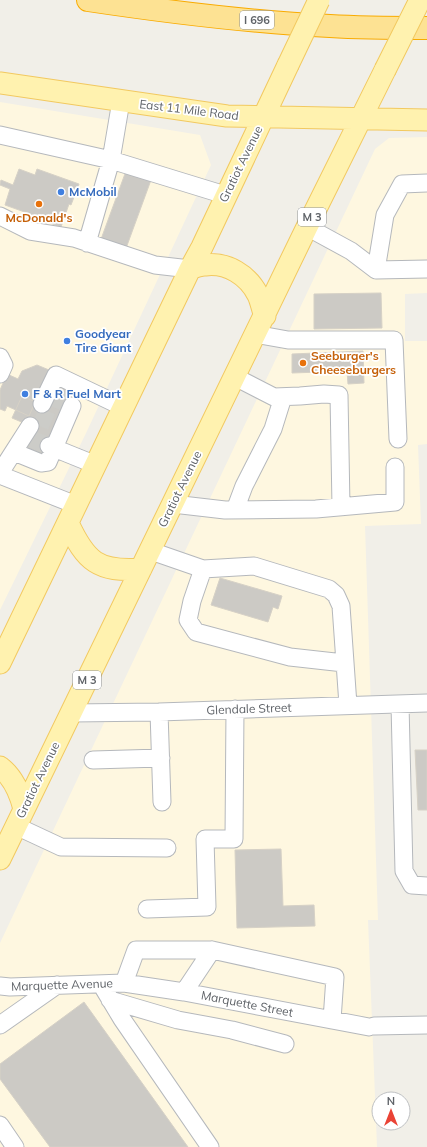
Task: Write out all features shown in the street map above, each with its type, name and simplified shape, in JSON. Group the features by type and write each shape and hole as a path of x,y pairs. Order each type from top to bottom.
{"highway":[{"name":"I 696","path":"88,0 186,14 275,22 330,26 427,28"}],"main road":[{"name":"Gratiot Avenue","path":"0,663 202,247 319,0"},
{"name":"M 3","path":"361,119 420,0"},
{"name":"East 11 Mile Road","path":"0,83 227,116 263,118 427,120"},
{"name":"Gratiot Avenue","path":"0,859 361,119"},
{"path":"190,269 205,265 215,265 229,268 240,274 251,284 258,296 265,316"},
{"path":"68,524 85,554 97,564 125,570 141,569"},
{"path":"0,767 12,780 20,794 20,817"}],"street":[{"path":"87,243 111,160 121,101"},
{"path":"0,135 111,160 226,195"},
{"path":"376,270 385,215 402,184 427,183"},
{"path":"0,216 30,231 74,238 155,264 190,269"},
{"path":"307,227 351,251 376,270 427,270"},
{"path":"256,334 288,340 394,340 398,439"},
{"path":"0,357 4,365 0,374"},
{"path":"46,398 56,375 123,407"},
{"path":"235,377 274,397 324,394 339,395 341,507"},
{"path":"14,452 41,463 48,462 52,447 70,405 81,387"},
{"path":"235,510 244,486 273,428 283,397"},
{"path":"29,433 14,452 0,474 76,505"},
{"path":"52,447 96,465"},
{"path":"173,504 235,510 316,509 395,502 395,467"},
{"path":"151,551 203,569 254,566 329,589 336,595 341,606 348,705"},
{"path":"203,569 192,601 188,620 196,632 290,657 344,663"},
{"name":"Glendale Street","path":"71,713 159,712 427,703"},
{"path":"400,704 404,871 412,885 427,886"},
{"path":"147,909 207,907 205,839 234,839 235,709"},
{"path":"159,712 162,802"},
{"path":"93,760 161,758"},
{"path":"20,817 61,847 167,848"},
{"path":"124,983 136,950 212,950 335,976 332,1020"},
{"path":"184,992 212,950"},
{"name":"Marquette Avenue","path":"0,986 10,987 124,983"},
{"name":"Marquette Street","path":"124,983 184,992 371,1026 427,1025"},
{"path":"101,984 110,1000 210,1147"},
{"path":"0,1026 57,985"},
{"path":"110,1000 178,1020 232,1030 285,1044"},
{"path":"0,1125 15,1147"}],"shaded area":[{"path":"0,102 200,135 211,165 87,431 0,610"},
{"path":"427,137 427,293 405,294 405,341 427,341 427,444 418,445 421,524 365,526 378,920 368,920 375,1091 371,1091 371,1131 376,1131 377,1147 0,1147 0,943 375,149 389,138"}],"building":[{"path":"19,169 35,175 37,169 79,184 71,205 69,204 61,227 47,222 45,225 31,220 33,215 5,205 10,189 0,185 1,180 13,185"},
{"path":"126,171 151,180 125,251 100,242"},
{"path":"381,293 382,328 314,329 314,294"},
{"path":"363,351 364,383 348,384 347,371 292,373 292,354"},
{"path":"37,365 49,370 29,416 7,406 5,411 0,409 0,390 7,374 18,379 22,371"},
{"path":"55,382 73,390 43,460 25,453 36,428 12,418 22,396 45,406"},
{"path":"220,578 282,596 278,609 273,607 268,622 211,605"},
{"path":"415,750 427,750 427,810 418,810"},
{"path":"281,849 283,906 314,905 315,926 237,928 235,850"},
{"path":"84,1002 188,1147 50,1147 0,1079 0,1064"}],"tunnel":[{"path":"49,396 68,404"},
{"path":"36,415 58,425"},
{"path":"31,439 49,446"}],"place":[{"name":"McMobil","path":"61,192"},
{"name":"McDonald's","path":"39,204"},
{"name":"Goodyear Tire Giant","path":"67,341"},
{"name":"Seeburger's Cheeseburgers","path":"303,363"},
{"name":"F & R Fuel Mart","path":"25,394"}]}
